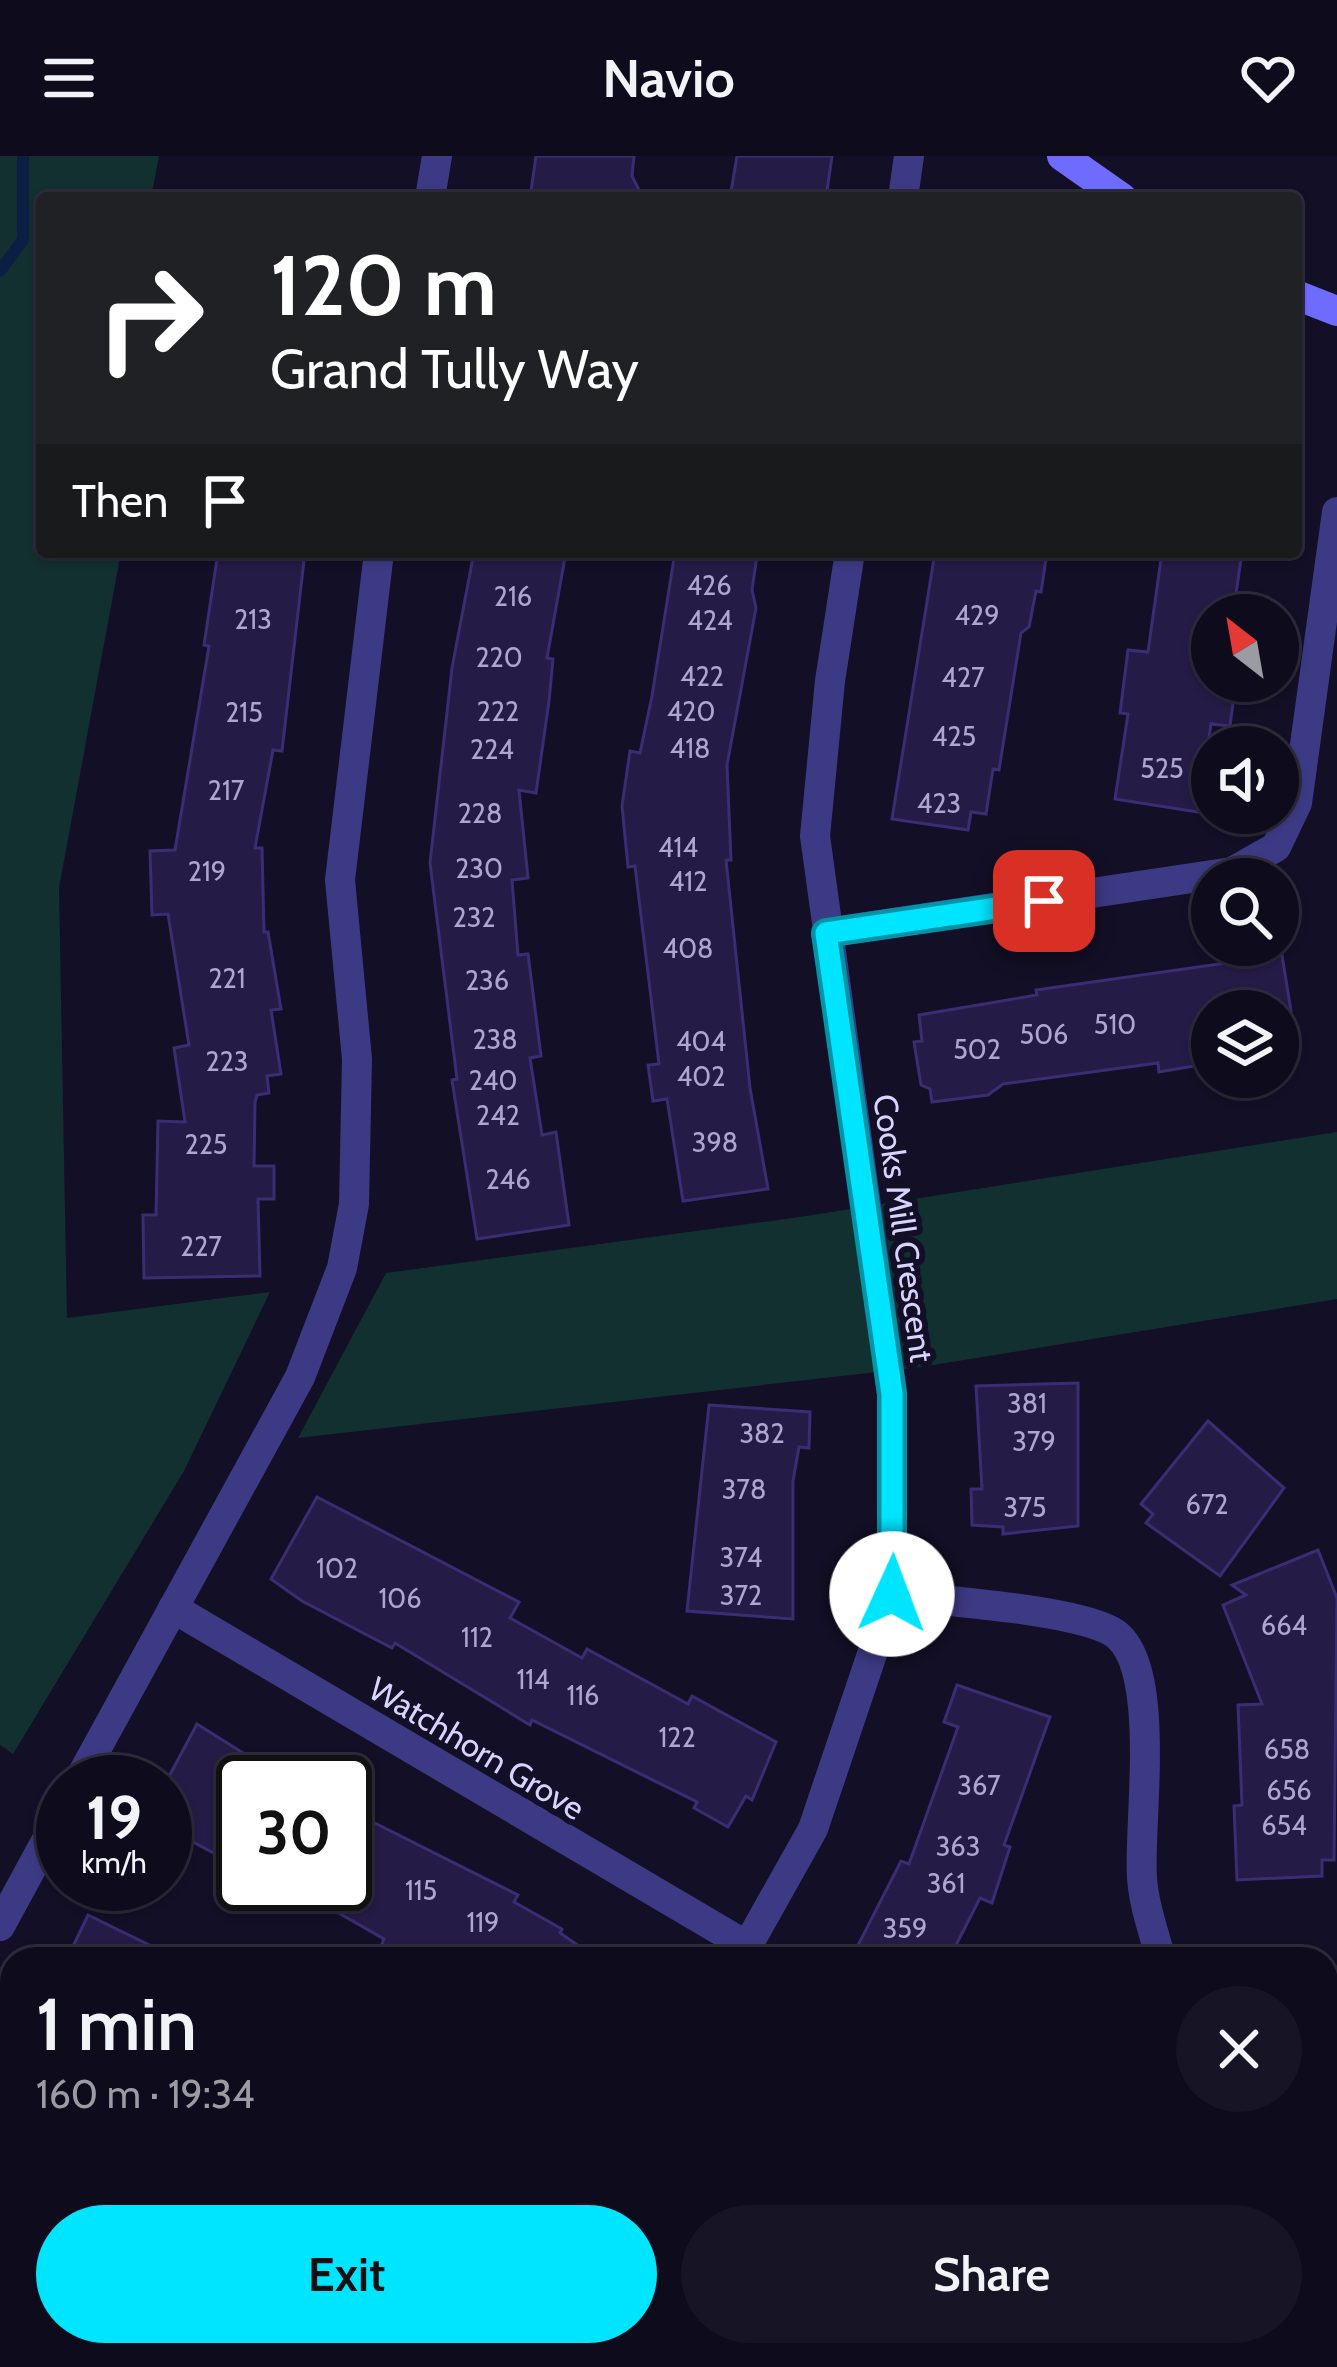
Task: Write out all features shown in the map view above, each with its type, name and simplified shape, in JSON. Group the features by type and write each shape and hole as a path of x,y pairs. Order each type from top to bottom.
{"street":[{"path":"431,192 437,156"},
{"path":"904,192 910,156"},
{"path":"1062,156 1113,192"},
{"path":"1302,297 1337,311"},
{"path":"826,933 1232,872 1276,848 1297,803 1337,512"},
{"path":"93,1755 300,1377 342,1268 354,1204 357,1059 340,880 378,558"},
{"name":"Cooks Mill Crescent","path":"747,1947 813,1829 892,1594 892,1394 815,836 830,681 849,558"},
{"path":"892,1594 1048,1616 1108,1629 1125,1641 1142,1682 1142,1881 1158,1947"},
{"name":"Watchhorn Grove","path":"173,1608 734,1947"},
{"path":"0,1926 36,1860"}],"green space":[{"path":"0,156 159,156 152,192 36,192 36,558 120,558 59,888 67,1318 270,1292 184,1471 13,1754 0,1745"},
{"path":"1337,1132 1337,1299 921,1367 298,1438 386,1273 800,1217"}],"building":[{"path":"536,156 634,156 632,176 640,192 531,192"},
{"path":"737,156 832,156 827,192 731,192"},
{"path":"217,558 304,558 282,751 273,750 255,848 262,848 264,932 268,932 281,1009 271,1010 281,1074 267,1076 269,1093 257,1095 255,1102 254,1166 274,1166 274,1199 258,1199 260,1276 144,1278 143,1215 156,1215 158,1121 185,1122 174,1048 189,1045 168,914 152,915 150,851 175,850 209,646 204,645"},
{"path":"473,558 565,558 547,658 553,659 536,793 519,790 528,878 512,880 518,955 528,954 541,1056 530,1058 542,1135 556,1132 569,1225 477,1239 452,1080 457,1079 430,863 452,668"},
{"path":"674,558 757,558 752,590 756,608 727,765 731,860 726,860 750,1088 768,1189 683,1201 667,1099 653,1101 648,1065 659,1064 635,866 628,867 622,806 630,751 640,753"},
{"path":"934,558 1046,558 1041,592 1036,591 1029,627 1021,633 999,770 993,769 986,814 971,812 968,830 892,819"},
{"path":"1161,558 1241,558 1236,594 1191,594 1191,702 1233,702 1230,726 1191,726 1191,811 1115,799 1128,714 1120,713 1128,650 1148,652"},
{"path":"1205,966 1284,966 1288,990 1191,990 1191,1067 1159,1072 1158,1063 1003,1084 988,1095 932,1102 930,1089 921,1085 914,1042 922,1041 919,1015 1037,995 1036,990"},
{"path":"1078,1383 1078,1526 1003,1534 1003,1527 972,1525 971,1489 982,1489 976,1386"},
{"path":"709,1405 810,1412 809,1448 799,1447 793,1481 793,1619 687,1611"},
{"path":"1208,1421 1284,1488 1220,1576 1146,1523 1153,1514 1141,1504"},
{"path":"317,1497 519,1602 510,1618 582,1658 587,1649 688,1704 692,1696 776,1742 752,1800 746,1796 728,1827 694,1808 697,1802 532,1720 530,1725 395,1643 392,1648 302,1601 271,1579"},
{"path":"1318,1550 1337,1598 1334,1860 1322,1860 1322,1876 1237,1880 1234,1806 1242,1805 1238,1705 1262,1704 1223,1605 1246,1595 1232,1585"},
{"path":"957,1685 1050,1717 1004,1845 1010,1847 992,1903 980,1898 955,1947 857,1947 901,1861 909,1864 958,1727 944,1722"},
{"path":"197,1724 248,1755 216,1755 216,1854 192,1841 192,1755 180,1755"},
{"path":"372,1822 518,1895 514,1902 562,1929 560,1933 580,1947 387,1947 382,1944 384,1939 335,1911 372,1911"},
{"path":"88,1915 153,1947 73,1947"}],"waterway":[{"path":"0,271 23,240 23,156"}],"route":[{"path":"892,1594 896,1462 892,1394 826,933 1044,901"}]}
